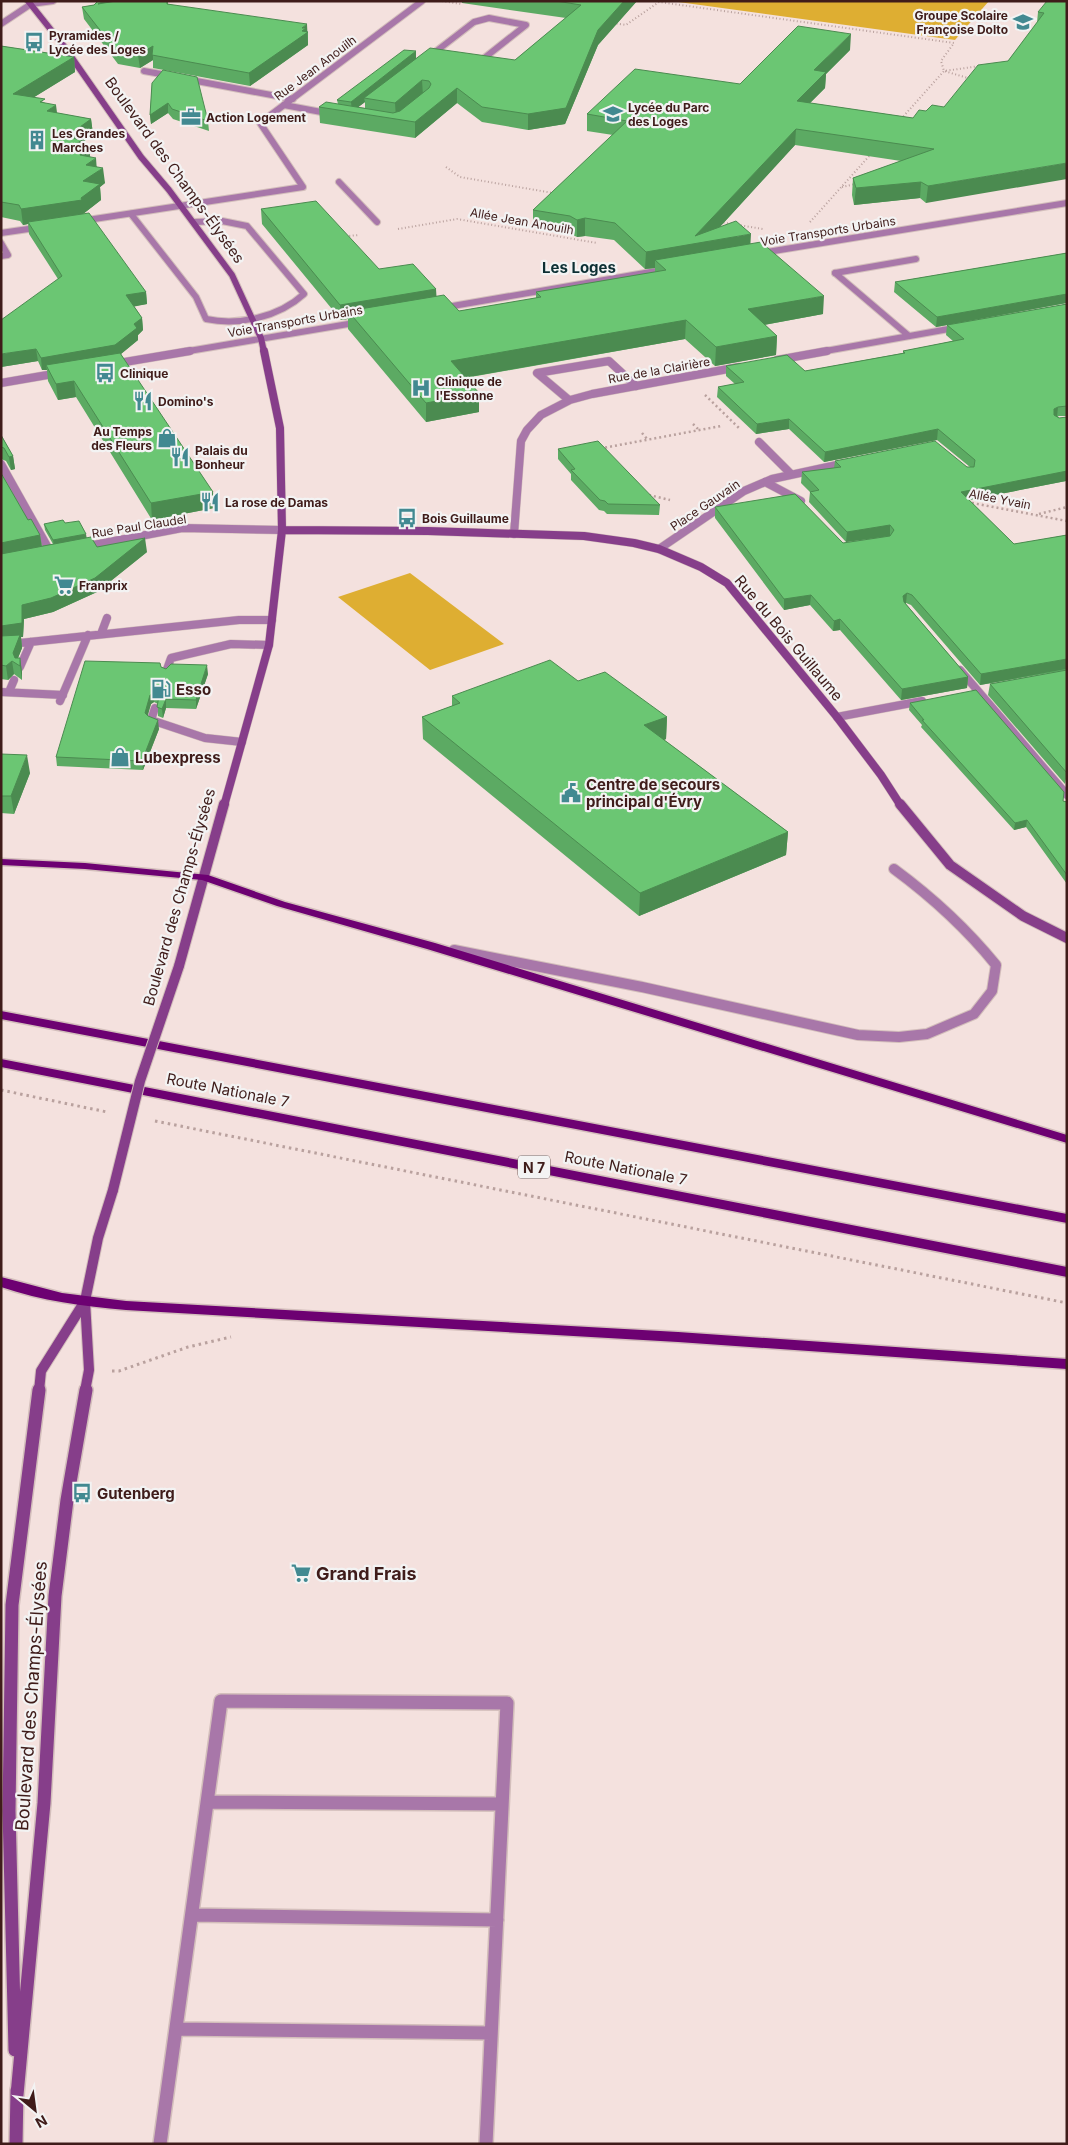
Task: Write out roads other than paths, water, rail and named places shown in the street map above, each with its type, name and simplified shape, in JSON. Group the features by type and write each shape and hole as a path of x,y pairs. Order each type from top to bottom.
{"main road":[{"name":"Boulevard des Champs-Élysées","path":"17,2095 44,1803 55,1596 67,1500 89,1370 85,1301 98,1238 140,1081 179,966 269,645 282,530 280,428 261,338 232,275 194,222 141,157 63,45 30,2"},
{"name":"Rue du Bois Guillaume","path":"282,530 428,530 584,536 634,543 659,549 701,567 727,583 836,716 881,775 904,810 950,864 1022,916 1067,938"},
{"path":"1,862 85,866 204,877 281,904 431,946 1067,1139"},
{"name":"Route Nationale 7","path":"1,1015 1067,1219"},
{"name":"Route Nationale 7","path":"1,1063 1067,1272"},
{"path":"1,1282 18,1288 85,1301 168,1309 668,1336 1067,1364"},
{"name":"Boulevard des Champs-Élysées","path":"16,2144 17,2095 9,1811 12,1606 40,1371 85,1301"}],"street":[{"path":"1,24 30,2 53,1"},
{"name":"Rue Jean Anouilh","path":"181,206 302,187 260,123 422,1"},
{"path":"421,64 474,22 482,19 522,22 526,25 474,66"},
{"path":"144,71 293,99"},
{"path":"284,106 336,114"},
{"path":"339,182 377,222"},
{"name":"Voie Transports Urbains","path":"753,255 1067,203"},
{"path":"75,222 181,206"},
{"path":"131,214 196,297 206,320 216,323 252,319 292,305 304,294 247,226 222,221 194,222"},
{"path":"1,233 48,226"},
{"path":"1,244 8,255 1,256"},
{"path":"909,336 835,273 916,259"},
{"path":"429,310 674,268"},
{"name":"Voie Transports Urbains","path":"105,365 370,320"},
{"path":"772,361 965,326"},
{"path":"569,400 537,373 609,360 636,386"},
{"name":"Rue de la Clairière","path":"514,534 521,441 526,428 536,417 569,400 743,366"},
{"path":"1,383 67,372"},
{"path":"759,442 791,474"},
{"name":"Place Gauvain","path":"659,549 744,491 791,474 850,462"},
{"path":"1,464 47,554 60,551"},
{"path":"765,482 788,492 808,508"},
{"name":"Rue Paul Claudel","path":"70,549 182,528 282,530"},
{"path":"101,634 107,618"},
{"path":"1,645 171,624 272,620"},
{"path":"5,692 61,698 88,635"},
{"path":"20,667 31,642"},
{"path":"166,672 171,658 231,644 269,645"},
{"path":"952,661 1067,794"},
{"path":"5,692 14,680"},
{"path":"969,692 988,688"},
{"path":"836,716 931,699"},
{"path":"155,708 151,720 205,738 242,742"},
{"path":"431,946 642,987 858,1035 899,1037 927,1034 974,1014 992,991 996,965 955,918 894,869"},
{"path":"160,2144 221,1701 507,1702 486,2144"},
{"path":"207,1802 502,1804"},
{"path":"192,1915 497,1920"},
{"path":"176,2029 491,2033"}],"place":[{"name":"Groupe Scolaire Françoise Dolto","path":"1023,22"},
{"name":"Pyramides / Lycée des Loges","path":"34,42"},
{"name":"Lycée du Parc des Loges","path":"613,114"},
{"name":"Action Logement","path":"191,117"},
{"name":"Les Grandes Marches","path":"37,140"},
{"name":"Clinique","path":"105,373"},
{"name":"Clinique de l'Essonne","path":"421,388"},
{"name":"Domino's","path":"143,401"},
{"name":"Au Temps des Fleurs","path":"167,438"},
{"name":"Palais du Bonheur","path":"180,457"},
{"name":"La rose de Damas","path":"210,502"},
{"name":"Bois Guillaume","path":"407,518"},
{"name":"Franprix","path":"64,585"},
{"name":"Esso","path":"161,689"},
{"name":"Lubexpress","path":"120,757"},
{"name":"Centre de secours principal d'Évry","path":"571,793"},
{"name":"Gutenberg","path":"82,1493"},
{"name":"Grand Frais","path":"301,1573"}],"district":[{"name":"Les Loges","path":"579,267"}]}
